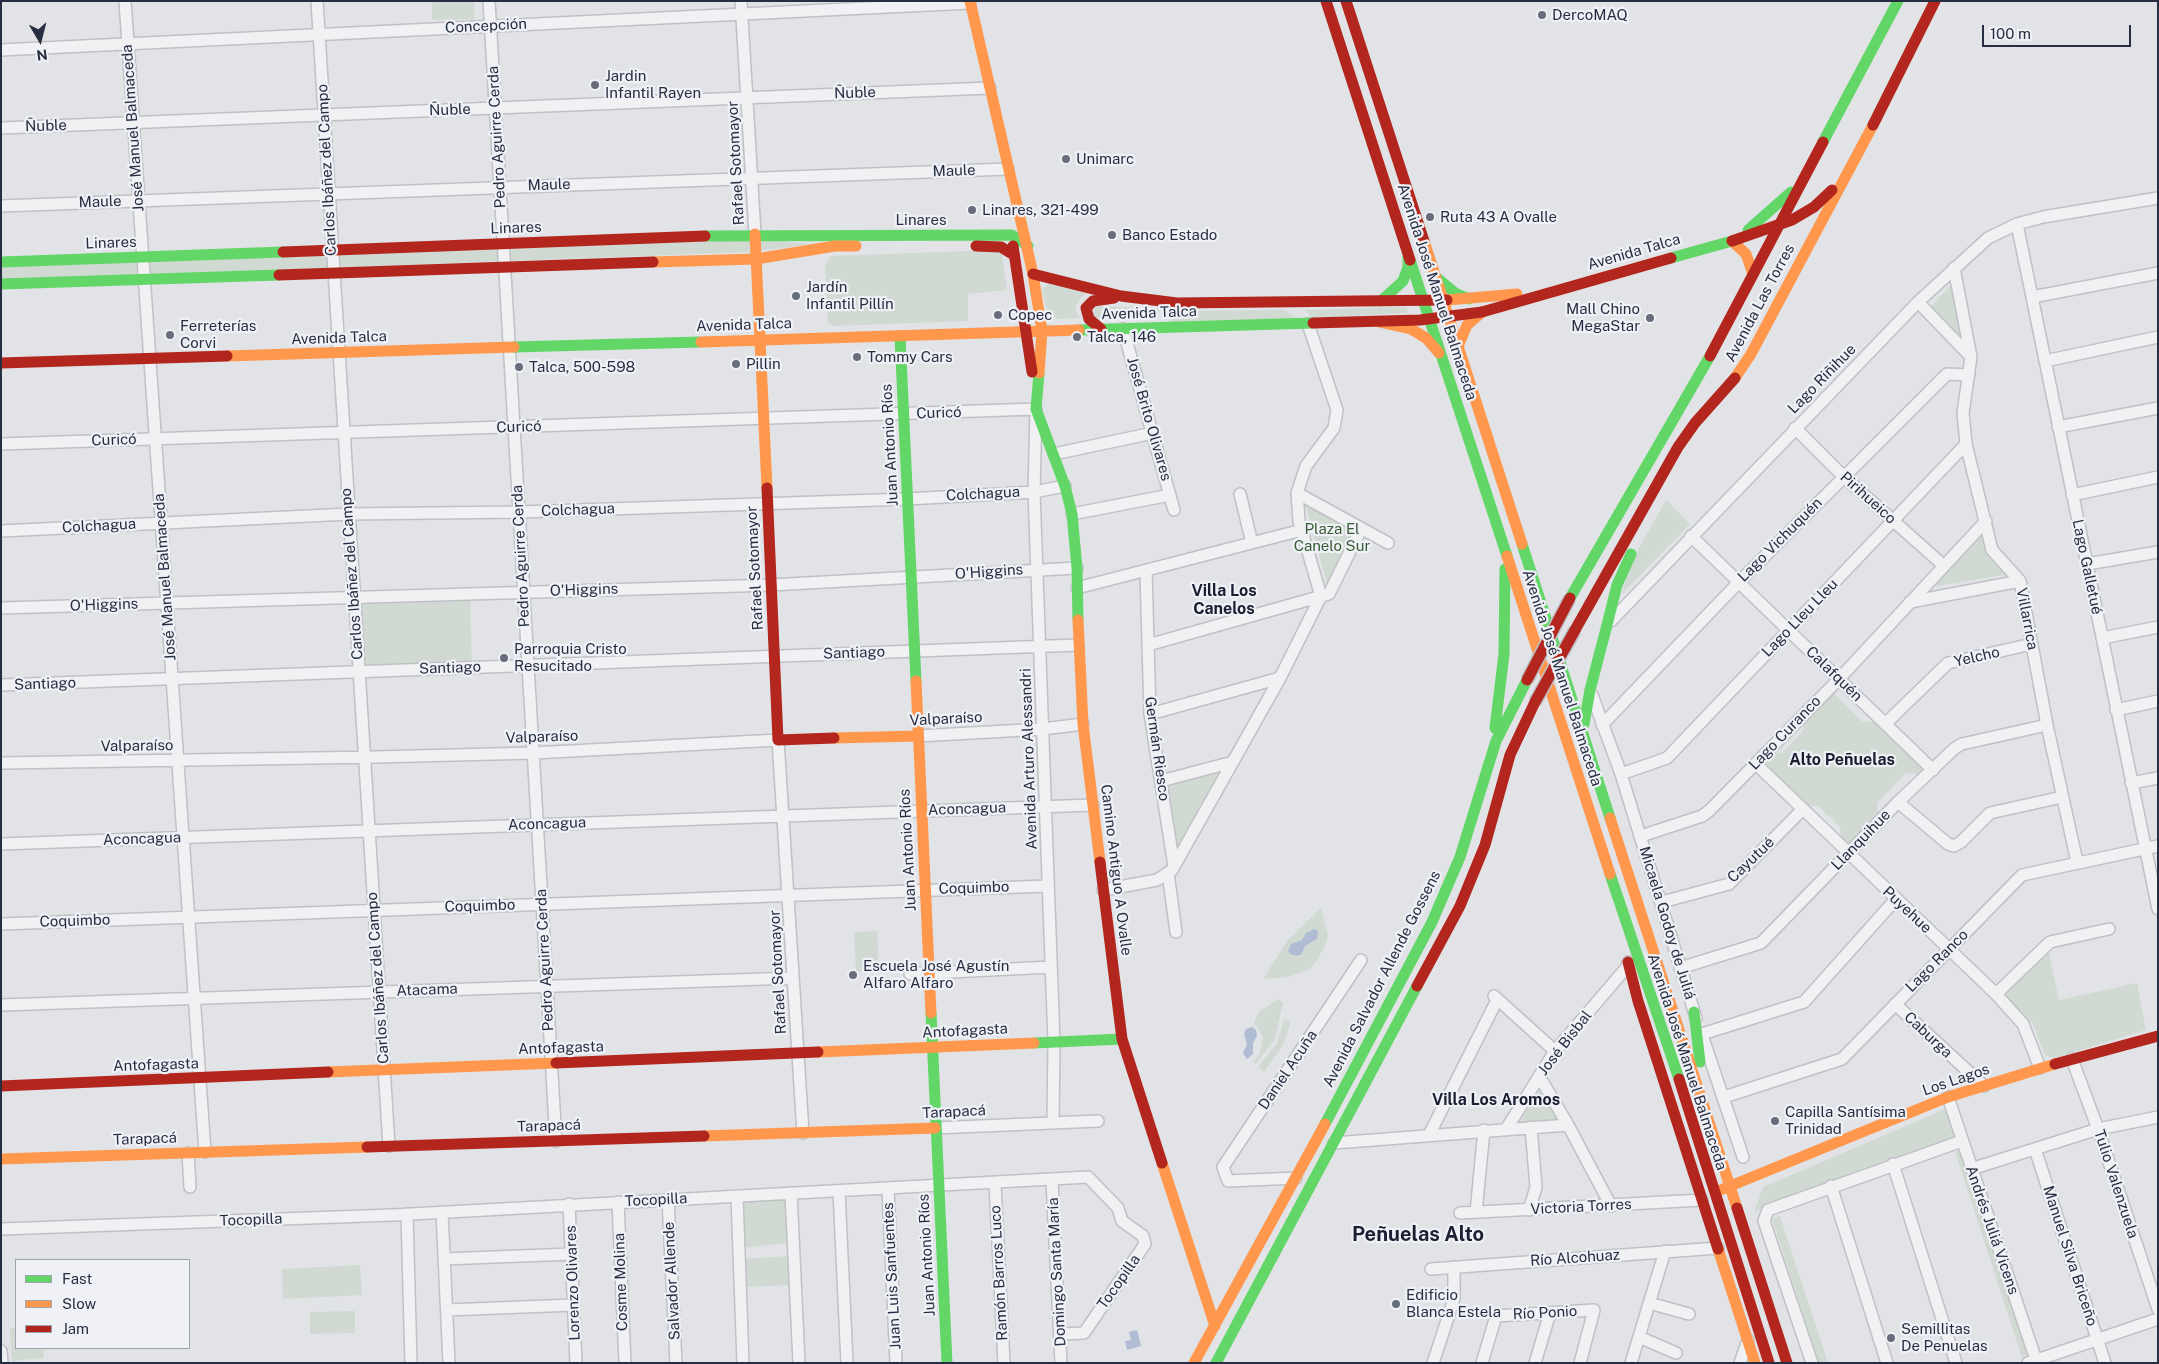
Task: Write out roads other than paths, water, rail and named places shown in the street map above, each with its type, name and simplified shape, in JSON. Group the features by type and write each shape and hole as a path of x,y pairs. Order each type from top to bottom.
{"main road":[{"name":"Avenida José Manuel Balmaceda","path":"1326,1 1625,921 1632,960 1649,989 1769,1363"},
{"name":"Avenida José Manuel Balmaceda","path":"1346,1 1437,278 1457,349 1583,728 1788,1363"},
{"name":"Avenida Las Torres","path":"1570,598 1710,355 1898,1"},
{"name":"Avenida Arturo Alessandri","path":"970,2 1033,274 1042,331 1039,383 1036,394"},
{"name":"Avenida Las Torres","path":"1334,1143 1467,890 1488,836 1510,755 1535,702 1678,448 1702,416 1731,384 1751,354 1880,112 1932,4"},
{"path":"1753,274 1746,254 1732,241 1767,216 1808,172"},
{"name":"Avenida Talca","path":"1,363 1379,322 1448,317 1482,312 1732,241 1780,225 1814,207 1846,174"},
{"name":"Avenida Arturo Alessandri","path":"1012,188 1014,255 1036,394 1036,409"},
{"name":"Linares","path":"1,262 755,234 1012,235"},
{"name":"Rafael Sotomayor","path":"755,234 778,740"},
{"path":"1012,235 1028,246"},
{"name":"Linares","path":"1,284 756,259 835,246 995,246 1001,247 1014,255"},
{"path":"1381,301 1403,281 1408,267 1407,250"},
{"name":"Avenida Talca","path":"1033,274 1121,296 1177,303 1424,302 1545,293"},
{"path":"1437,278 1455,293 1469,299"},
{"path":"1101,329 1086,316 1087,305 1093,301 1121,296"},
{"path":"1288,302 1301,313 1308,324"},
{"path":"1457,349 1467,325 1482,312"},
{"path":"1379,322 1403,326 1418,333 1432,345 1443,359"},
{"name":"Juan Antonio Ríos","path":"900,336 947,1363"},
{"name":"Camino Antiguo A Ovalle","path":"1036,409 1065,486 1072,514 1077,568 1078,645 1083,724 1122,1039 1215,1326"},
{"path":"1607,625 1623,570 1684,456 1702,416"},
{"path":"1489,764 1504,654 1505,550"},
{"name":"Avenida Salvador Allende Gossens","path":"1194,1363 1296,1178 1442,900 1473,818 1489,764 1503,726 1570,598"},
{"name":"Lago Riñihue","path":"1583,728 1590,690 1607,625"},
{"name":"Valparaíso","path":"778,740 918,736"},
{"path":"1670,995 1652,963 1645,958 1632,960 1638,1001 1755,1363"},
{"path":"1694,1012 1701,1075 1700,1088"},
{"name":"Los Lagos","path":"1714,1192 1948,1097 2040,1068 2158,1036"},
{"name":"Antofagasta","path":"1,1086 1122,1039"},
{"name":"Tarapacá","path":"1,1159 935,1128"},
{"path":"1216,1363 1334,1143"}],"street":[{"name":"José Manuel Balmaceda","path":"125,1 205,1152"},
{"name":"Carlos Ibáñez del Campo","path":"317,1 389,1146"},
{"name":"Pedro Aguirre Cerda","path":"489,1 556,1141"},
{"name":"Rafael Sotomayor","path":"741,1 755,234"},
{"name":"Concepción","path":"1,50 970,2"},
{"name":"Ñuble","path":"1,128 990,88"},
{"name":"Maule","path":"1,206 1008,169"},
{"name":"Lago Riñihue","path":"1607,625 1918,302 1988,238 2017,224 2043,217 2158,198"},
{"name":"Lago Galletué","path":"2017,224 2145,849 2155,882 2158,909"},
{"name":"Villarrica","path":"1954,268 1971,356 1964,413 1966,444 1992,550 2020,580 2047,725 2078,862"},
{"path":"2032,297 2158,273"},
{"path":"1918,302 1971,356"},
{"path":"1103,890 1157,880 1171,870 1280,678 1321,596 1297,512 1297,493 1306,466 1331,433 1337,416 1336,404 1308,324"},
{"name":"José Brito Olivares","path":"1123,329 1174,510"},
{"path":"2045,361 2158,337"},
{"name":"Lago Vichuquén","path":"1602,725 1843,476 1947,374 1969,375"},
{"path":"2058,427 2158,408"},
{"name":"Curicó","path":"1,444 1036,409"},
{"name":"Avenida Arturo Alessandri","path":"1036,409 1034,492 1054,1042 1053,1122"},
{"name":"Pirihueico","path":"1795,428 1843,476 1944,565"},
{"path":"1054,454 1153,433"},
{"name":"Lago Lleu Lleu","path":"1621,774 1667,758 1966,444"},
{"path":"2072,494 2158,477"},
{"name":"Colchagua","path":"1,531 348,514 519,512 907,499 1034,492 1065,486"},
{"path":"1297,493 1388,543"},
{"path":"1240,494 1252,543"},
{"path":"1072,514 1170,495"},
{"name":"Lago Curanco","path":"1641,836 1702,816 1756,764 1838,679 1986,521"},
{"path":"1148,645 1328,594 1361,528"},
{"path":"1077,588 1302,530"},
{"name":"Calafquén","path":"1692,536 1932,770"},
{"path":"2087,564 2158,552"},
{"name":"O'Higgins","path":"1,608 771,585 1077,568"},
{"name":"Germán Riesco","path":"1146,571 1150,714 1161,781 1176,932"},
{"path":"1910,602 2020,580"},
{"path":"2102,638 2158,628"},
{"name":"Yelcho","path":"1885,724 1948,663 2032,644"},
{"name":"Santiago","path":"1,685 1078,645"},
{"path":"1150,714 1280,678"},
{"name":"Micaela Godoy de Juliá","path":"1590,690 1621,774 1662,902 1694,1012 1744,1157"},
{"path":"2116,710 2158,701"},
{"name":"Valparaíso","path":"918,736 1042,730 1083,724"},
{"name":"Llanquihue","path":"1680,968 1761,943 1898,802 1955,748 1962,744 2047,725"},
{"name":"Rafael Sotomayor","path":"778,740 803,1133"},
{"name":"Valparaíso","path":"1,764 364,758 533,753 778,740"},
{"path":"1161,781 1233,762"},
{"name":"Puyehue","path":"1756,764 1996,994 2023,1024 2040,1068"},
{"path":"2132,782 2158,778"},
{"path":"1898,802 1948,844 1954,846 1961,842 1990,813 2062,797"},
{"name":"Aconcagua","path":"1,844 1093,805"},
{"name":"Cayutué","path":"1662,902 1729,884 1802,810"},
{"name":"Lago Ranco","path":"1724,1097 1842,1059 2022,875 2158,846"},
{"name":"Coquimbo","path":"1,924 1048,886"},
{"path":"1702,1034 1804,1002 1896,899"},
{"path":"1996,994 2050,942 2109,930"},
{"name":"Daniel Acuña","path":"1296,1178 1228,1181 1223,1172 1224,1163 1361,960"},
{"name":"José Bisbal","path":"1507,1128 1555,1051 1632,960"},
{"path":"910,974 1051,967"},
{"name":"Atacama","path":"1,1005 793,978"},
{"path":"1429,1135 1495,997 1555,1051"},
{"name":"Caburga","path":"1894,1004 1984,1086"},
{"name":"Tulio Valenzuela","path":"2072,1059 2098,1129 2158,1309"},
{"path":"1539,1076 1568,1125 1610,1206"},
{"name":"Andrés Juliá Vicens","path":"1948,1097 2034,1362"},
{"path":"1971,1169 2098,1129 2158,1117"},
{"name":"Tarapacá","path":"935,1128 1053,1122 1098,1122"},
{"path":"1334,1143 1507,1128 1568,1125"},
{"path":"1529,1210 1536,1187 1531,1127"},
{"path":"1476,1212 1484,1130"},
{"path":"1812,1363 1764,1221 1765,1213 1771,1207 1962,1141"},
{"name":"Manuel Silva Briceño","path":"2035,1149 2105,1363"},
{"path":"188,1153 190,1186"},
{"path":"1894,1164 1956,1363"},
{"name":"Tocopilla","path":"1,1229 407,1214 569,1204 1052,1181 1088,1177 1118,1208 1122,1221 1141,1234 1145,1240 1144,1247 1084,1333 1060,1334"},
{"name":"Domingo Santa María","path":"1052,1181 1062,1363"},
{"name":"Ramón Barros Luco","path":"995,1184 1004,1363"},
{"path":"1831,1186 1887,1363"},
{"name":"Juan Luis Sanfuentes","path":"888,1189 896,1363"},
{"path":"839,1191 847,1363"},
{"path":"791,1193 799,1363"},
{"path":"736,1196 743,1363"},
{"name":"Salvador Allende","path":"668,1199 676,1363"},
{"name":"Victoria Torres","path":"1460,1213 1702,1200"},
{"name":"Cosme Molina","path":"618,1202 625,1363"},
{"name":"Lorenzo Olivares","path":"569,1204 576,1363"},
{"path":"442,1212 449,1363"},
{"path":"407,1214 411,1363"},
{"name":"Río Alcohuaz","path":"1431,1269 1718,1248"},
{"path":"1631,1363 1665,1251"},
{"path":"444,1259 571,1254"},
{"path":"1433,1363 1454,1299 1454,1268"},
{"path":"1649,1303 1689,1314"},
{"path":"447,1310 573,1305"},
{"name":"Río Ponio","path":"1482,1363 1496,1316 1594,1310 1580,1363"},
{"path":"1535,1363 1550,1313"},
{"path":"2034,1362 2158,1319"},
{"path":"1639,1337 1676,1353"},
{"path":"1740,1363 1748,1340"},
{"path":"1,1351 2,1363"}],"water":[{"path":"1314,929 1318,931 1317,939 1305,946 1301,955 1295,956 1290,954 1288,951 1291,944 1302,940 1306,933"},
{"path":"1252,1027 1256,1030 1257,1036 1253,1043 1253,1054 1247,1059 1243,1053 1247,1044 1244,1034 1246,1029"},
{"path":"1137,1330 1141,1346 1127,1350 1125,1341 1131,1340 1129,1332"}],"place":[{"name":"DercoMAQ","path":"1542,15"},
{"name":"Jardin Infantil Rayen","path":"595,85"},
{"name":"Unimarc","path":"1066,159"},
{"name":"Linares, 321-499","path":"972,210"},
{"name":"Ruta 43 A Ovalle","path":"1430,217"},
{"name":"Banco Estado","path":"1112,235"},
{"name":"Jardín Infantil Pillín","path":"796,296"},
{"name":"Copec","path":"998,315"},
{"name":"Mall Chino MegaStar","path":"1650,318"},
{"name":"Ferreterías Corvi","path":"170,335"},
{"name":"Talca, 146","path":"1077,337"},
{"name":"Tommy Cars","path":"857,357"},
{"name":"Pillin","path":"736,364"},
{"name":"Talca, 500-598","path":"519,367"},
{"name":"Parroquia Cristo Resucitado","path":"504,658"},
{"name":"Escuela José Agustín Alfaro Alfaro","path":"853,975"},
{"name":"Capilla Santísima Trinidad","path":"1775,1121"},
{"name":"Edificio Blanca Estela","path":"1396,1304"},
{"name":"Semillitas De Penuelas","path":"1891,1338"}],"district":[{"name":"Villa Los Canelos","path":"1224,600"},
{"name":"Alto Peñuelas","path":"1842,760"},
{"name":"Villa Los Aromos","path":"1496,1100"},
{"name":"Peñuelas Alto","path":"1418,1235"}],"park label":[{"name":"Plaza El Canelo Sur","path":"1332,538"}]}
